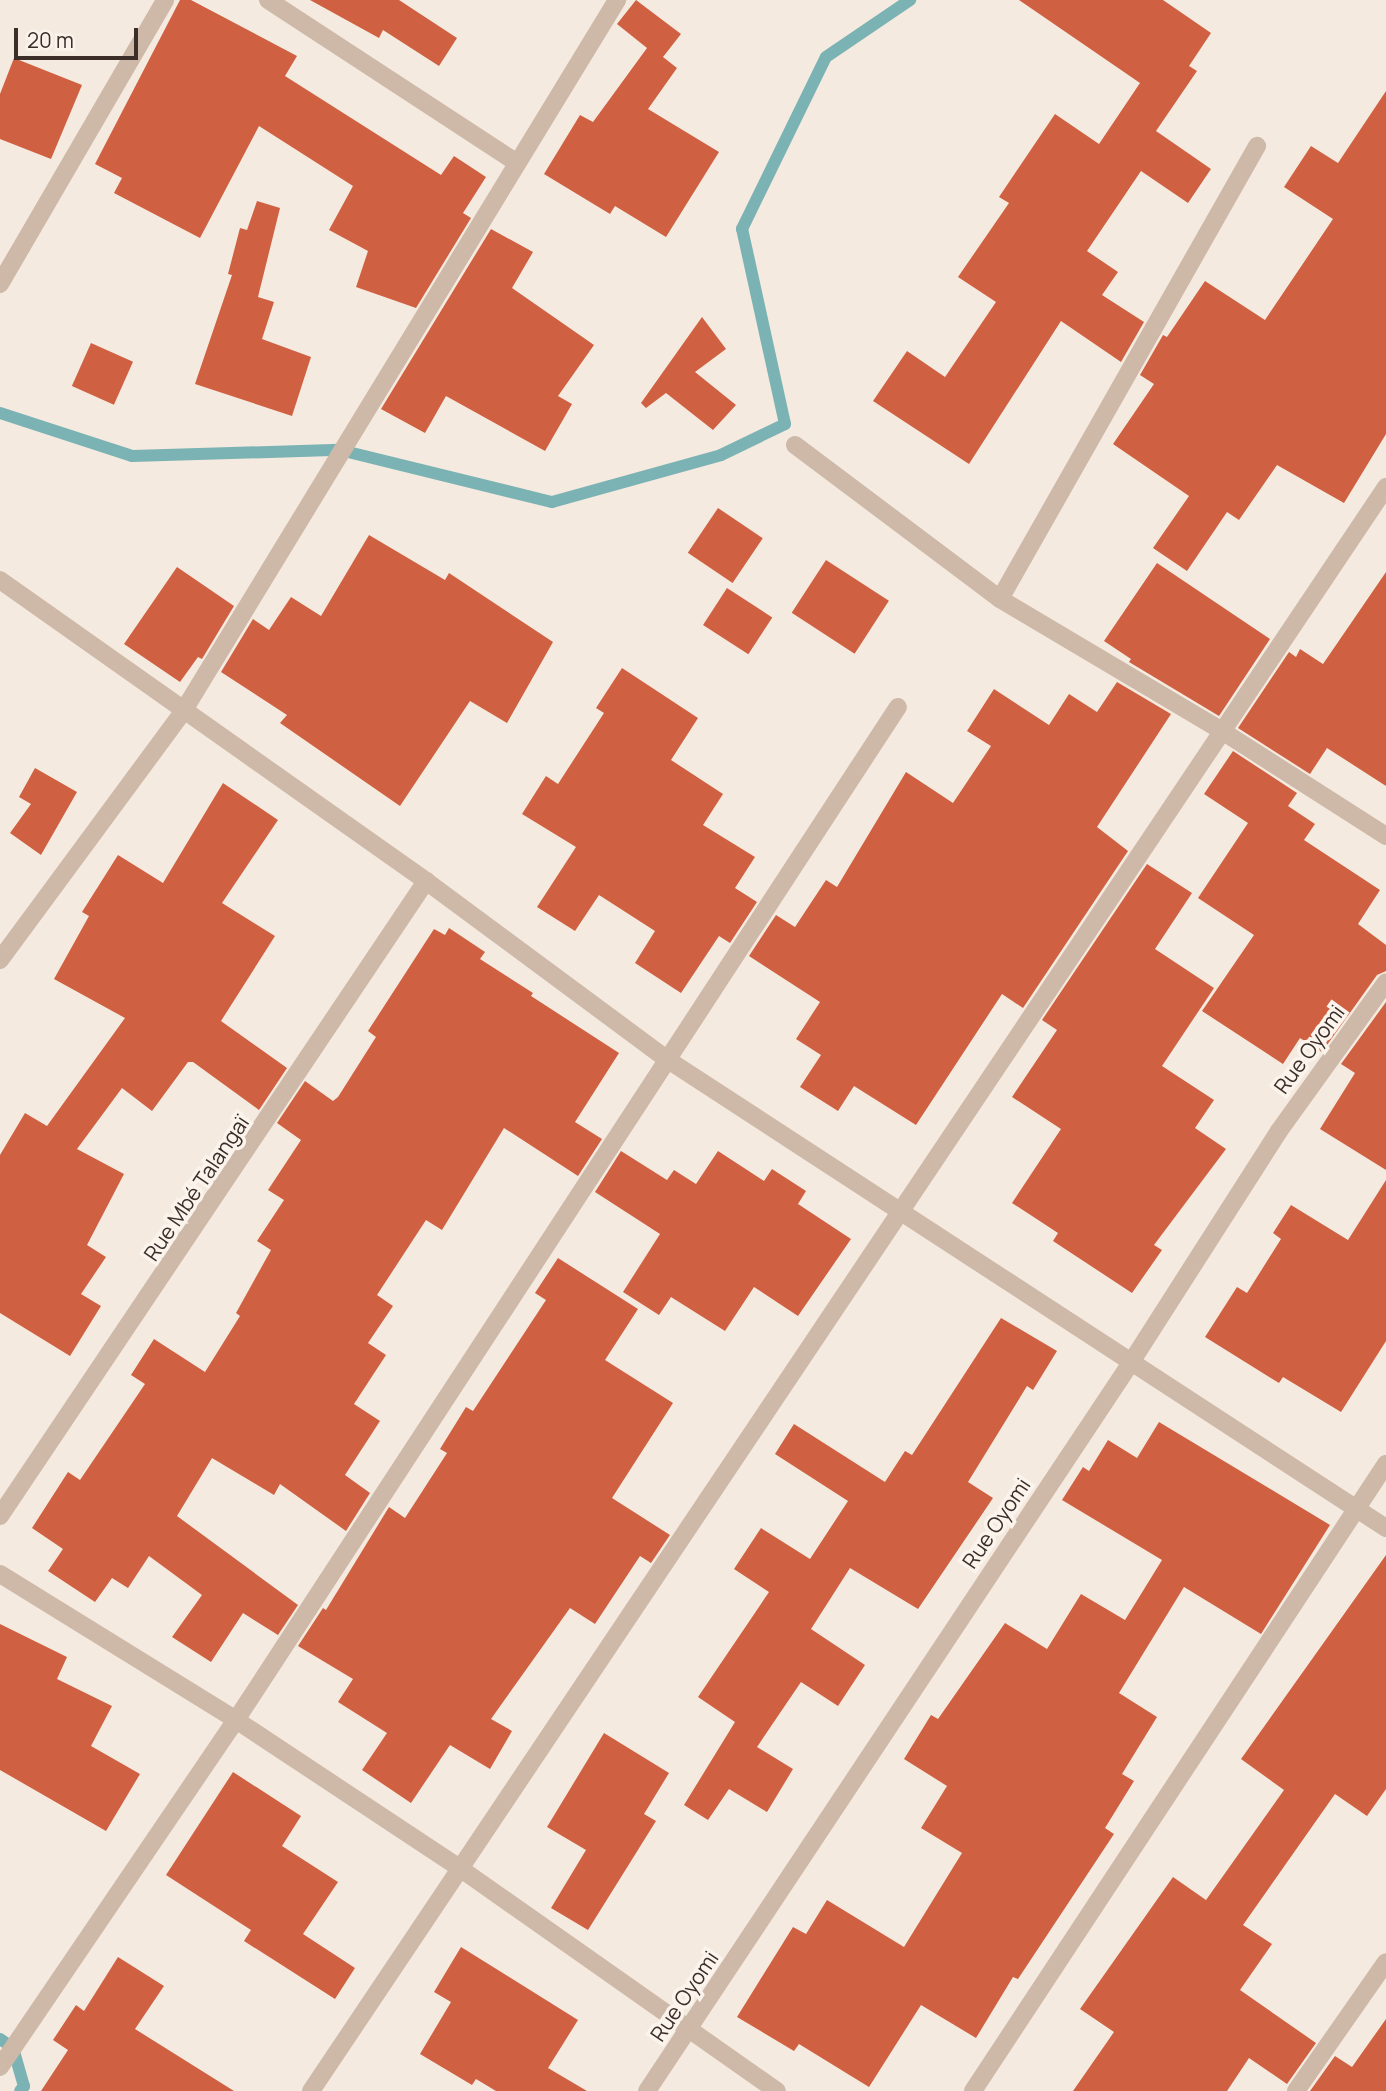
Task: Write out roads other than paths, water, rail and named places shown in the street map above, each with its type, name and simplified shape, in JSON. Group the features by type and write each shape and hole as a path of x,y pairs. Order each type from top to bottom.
{"street":[{"path":"0,284 165,0"},
{"path":"268,0 516,163"},
{"path":"0,960 184,710 617,0"},
{"path":"1000,599 1257,146"},
{"path":"795,444 1000,599 1222,731 1386,835"},
{"path":"311,2091 1386,487"},
{"path":"0,580 426,881 665,1058 901,1210 1130,1364 1386,1528"},
{"path":"0,2067 236,1720 665,1058 898,707"},
{"name":"Rue Mbé Talangaï","path":"0,1516 426,881"},
{"name":"Rue Oyomi","path":"647,2091 1130,1364 1279,1131 1386,982"},
{"path":"972,2091 1386,1464"},
{"path":"0,1574 236,1720 461,1869 777,2091"},
{"path":"1296,2091 1386,1962"}],"waterway":[{"path":"0,413 132,456 340,450 552,502 721,455 785,424 742,229 826,57 910,0"},
{"path":"0,2039 13,2048 24,2086 20,2091"}]}
